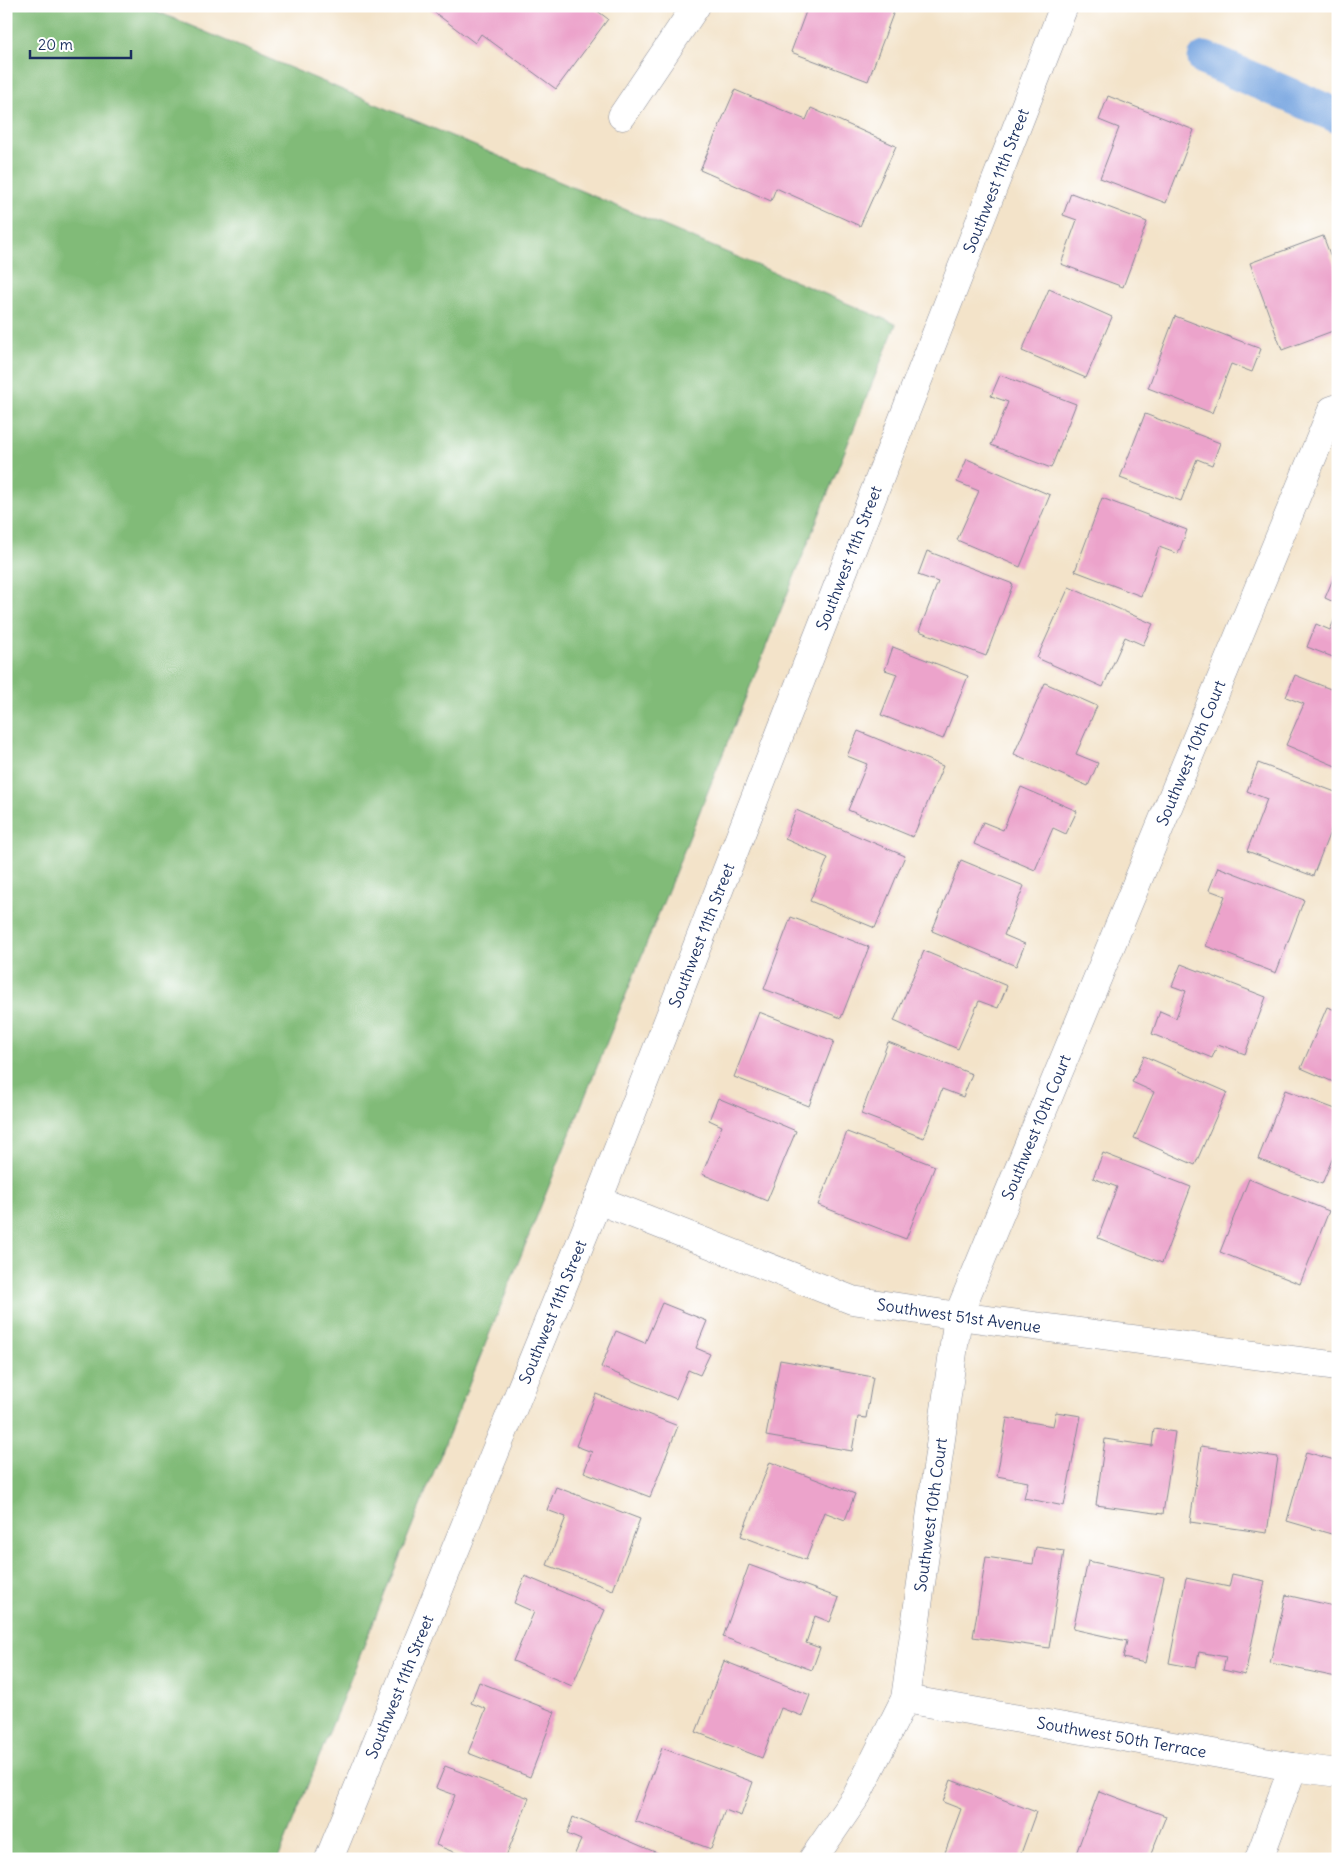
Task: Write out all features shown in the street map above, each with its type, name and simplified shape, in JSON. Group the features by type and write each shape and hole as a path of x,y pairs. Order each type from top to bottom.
{"street":[{"path":"622,116 696,6"},
{"name":"Southwest 11th Street","path":"329,1859 598,1200 1064,6"},
{"name":"Southwest 10th Court","path":"813,1859 857,1795 905,1699 958,1316 1335,409"},
{"name":"Southwest 51st Avenue","path":"598,1200 852,1300 958,1316 1338,1366"},
{"name":"Southwest 50th Terrace","path":"905,1699 1293,1767 1338,1773"},
{"path":"1258,1859 1293,1767"}],"green space":[{"path":"6,6 144,6 896,324 278,1859 6,1859"}],"building":[{"path":"426,6 591,6 608,19 556,89 481,34 475,43"},
{"path":"808,6 896,6 868,81 791,52"},
{"path":"735,90 806,120 811,108 896,146 860,226 776,188 771,201 700,170"},
{"path":"1108,96 1194,130 1166,203 1100,178 1119,128 1099,120"},
{"path":"1071,193 1147,222 1123,287 1061,264 1077,220 1063,215"},
{"path":"1323,236 1338,275 1338,329 1282,350 1250,263"},
{"path":"1049,289 1112,317 1086,378 1022,351"},
{"path":"1175,316 1261,349 1252,372 1231,364 1212,413 1148,388"},
{"path":"1000,375 1076,404 1051,468 991,445 1008,402 991,396"},
{"path":"1145,414 1220,443 1212,465 1197,459 1181,501 1120,478"},
{"path":"967,459 1050,495 1020,567 957,540 979,491 957,482"},
{"path":"1102,498 1187,530 1178,554 1159,547 1141,596 1075,571"},
{"path":"927,551 1013,584 986,656 919,631 938,582 918,575"},
{"path":"1335,574 1338,576 1338,604 1325,598"},
{"path":"1069,587 1153,624 1143,645 1125,637 1103,687 1037,658"},
{"path":"1338,611 1338,659 1307,647 1316,624 1330,630"},
{"path":"893,647 968,676 943,739 881,715 897,674 885,670"},
{"path":"1295,675 1338,692 1338,767 1286,745 1304,704 1286,697"},
{"path":"1045,683 1097,706 1076,754 1098,763 1088,786 1014,754"},
{"path":"858,731 943,766 913,837 848,810 867,764 847,756"},
{"path":"1258,763 1338,793 1338,811 1313,876 1247,851 1267,799 1247,791"},
{"path":"1021,787 1077,811 1066,834 1053,828 1035,870 974,844 983,822 1003,830"},
{"path":"796,810 905,856 875,928 810,901 828,858 785,839"},
{"path":"961,860 1024,886 1004,935 1025,944 1016,966 932,931"},
{"path":"1218,867 1304,900 1276,973 1206,946 1225,896 1209,890"},
{"path":"791,917 869,947 841,1018 764,989"},
{"path":"924,951 1007,986 998,1008 979,1001 958,1049 894,1021"},
{"path":"1338,956 1338,976 1331,973"},
{"path":"1181,964 1266,997 1245,1054 1218,1044 1212,1058 1152,1034 1160,1011 1176,1018 1186,991 1172,986"},
{"path":"1327,1007 1338,1011 1338,1084 1301,1068"},
{"path":"759,1012 834,1041 809,1106 734,1077"},
{"path":"888,1042 972,1074 963,1097 942,1089 924,1138 861,1114"},
{"path":"1144,1056 1227,1092 1195,1165 1134,1138 1154,1092 1132,1082"},
{"path":"1285,1090 1338,1110 1338,1145 1322,1184 1258,1159"},
{"path":"718,1098 796,1131 767,1201 702,1174 722,1126 709,1120"},
{"path":"847,1132 935,1166 906,1239 818,1205"},
{"path":"1103,1153 1191,1187 1162,1263 1098,1238 1117,1187 1093,1178"},
{"path":"1249,1179 1329,1211 1300,1284 1220,1252"},
{"path":"662,1303 707,1321 696,1348 710,1354 700,1375 688,1370 676,1399 601,1367 616,1331 645,1343"},
{"path":"780,1360 873,1377 866,1418 858,1417 852,1451 766,1436"},
{"path":"596,1394 678,1426 650,1497 584,1472 592,1452 576,1446"},
{"path":"1056,1412 1081,1416 1064,1506 1024,1498 1028,1482 997,1476 1007,1418 1053,1426"},
{"path":"1154,1429 1175,1432 1163,1514 1096,1505 1105,1439 1152,1446"},
{"path":"1201,1446 1278,1457 1267,1533 1190,1522"},
{"path":"1306,1452 1338,1461 1338,1536 1287,1521"},
{"path":"770,1462 855,1494 845,1520 824,1512 806,1560 741,1536"},
{"path":"556,1487 640,1519 613,1590 547,1565 566,1517 547,1510"},
{"path":"1036,1547 1064,1551 1049,1648 973,1637 986,1557 1033,1564"},
{"path":"1088,1561 1164,1577 1145,1663 1123,1658 1127,1641 1073,1629"},
{"path":"749,1565 839,1598 830,1622 815,1616 806,1643 820,1648 812,1670 723,1637"},
{"path":"1232,1574 1265,1581 1245,1675 1223,1670 1226,1657 1199,1652 1196,1668 1169,1663 1186,1578 1229,1587"},
{"path":"525,1576 605,1610 572,1686 513,1661 534,1612 514,1603"},
{"path":"1286,1595 1338,1607 1338,1668 1336,1677 1270,1663"},
{"path":"724,1661 810,1695 802,1716 781,1708 762,1758 696,1732"},
{"path":"479,1682 555,1712 530,1777 468,1753 486,1709 471,1703"},
{"path":"662,1748 753,1782 741,1816 725,1810 711,1849 635,1821"},
{"path":"445,1766 529,1798 505,1859 471,1859 436,1845 455,1795 436,1788"},
{"path":"951,1780 1036,1812 1019,1859 943,1858 961,1809 943,1802"},
{"path":"1099,1791 1166,1816 1149,1859 1074,1859"},
{"path":"573,1817 662,1855 660,1859 573,1858 581,1840 567,1834"}],"waterway":[{"path":"1205,59 1338,116"}]}
